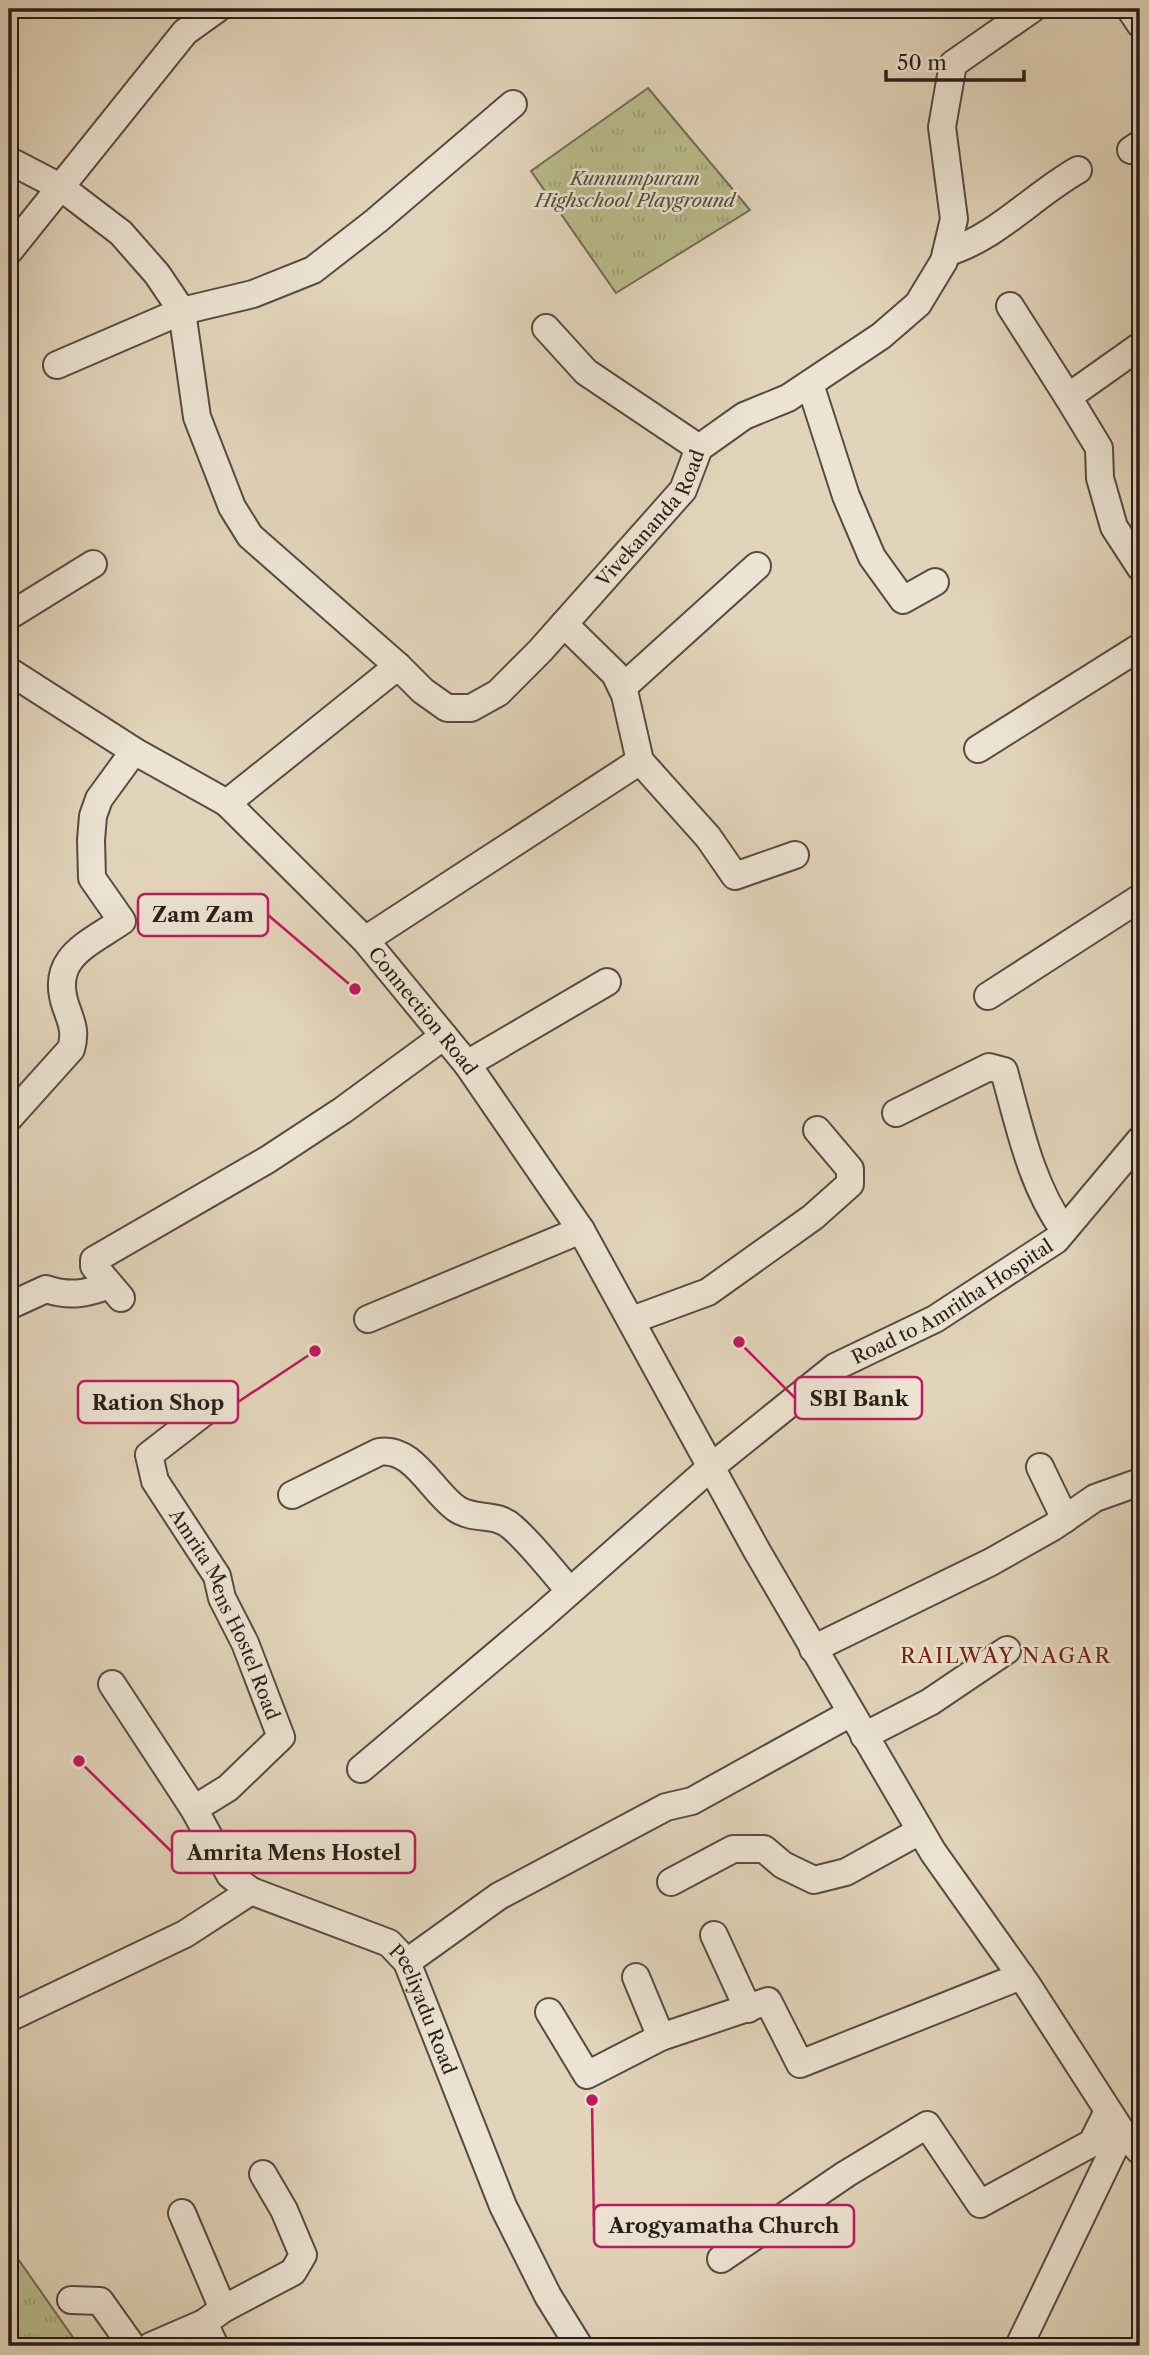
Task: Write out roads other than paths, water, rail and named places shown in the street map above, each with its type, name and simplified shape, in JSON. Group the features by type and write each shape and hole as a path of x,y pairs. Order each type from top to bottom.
{"street":[{"path":"10,250 62,188 138,87 185,32 217,9"},
{"name":"Vivekananda Road","path":"182,311 197,417 232,508 250,536 423,691 447,708 471,708 498,693 564,624 683,490 699,448 744,416 789,398 881,336 918,304 946,253 954,219 942,127 953,64 1032,9"},
{"path":"1130,9 1140,24"},
{"path":"57,365 182,311 253,294 313,270 376,221 513,104"},
{"path":"11,163 62,188 121,233 157,274 182,311"},
{"path":"946,253 967,247 993,231 1056,183 1078,170"},
{"path":"1010,306 1098,448 1100,478 1114,527 1140,567"},
{"path":"546,328 586,372 699,448"},
{"path":"1068,397 1140,346"},
{"path":"810,384 846,496 872,557 903,600 935,582"},
{"path":"9,616 93,564"},
{"path":"622,688 757,566"},
{"path":"564,624 615,674 622,688 640,761 708,836 735,876 795,855"},
{"path":"978,749 1140,647"},
{"path":"227,803 398,666"},
{"name":"Connection Road","path":"9,672 134,751 227,803 365,940 467,1064 581,1230 813,1648 920,1831 1021,1976 1115,2122 1140,2151"},
{"path":"11,1111 71,1049 75,1035 61,992 62,970 79,949 122,921 92,878 91,839 93,816 99,799 134,751"},
{"path":"365,940 640,761"},
{"path":"988,996 1140,898"},
{"path":"467,1064 607,982"},
{"path":"9,1302 11,1305 46,1289 64,1295 115,1291 94,1266 94,1260 267,1160 343,1110 444,1036"},
{"path":"896,1113 989,1067 1004,1071 1048,1209 1064,1230"},
{"path":"632,1320 708,1292 813,1217 850,1184 849,1170 817,1130"},
{"name":"Road to Amritha Hospital","path":"361,1769 711,1467 835,1367 935,1319 1056,1240 1140,1140"},
{"path":"369,1319 581,1230"},
{"name":"Amrita Mens Hostel Road","path":"194,1809 228,1788 281,1737 245,1643 222,1598 217,1576 155,1481 149,1455 220,1400"},
{"path":"292,1495 379,1452 390,1450 403,1455 457,1509 470,1514 498,1517 512,1526 570,1591"},
{"path":"1040,1467 1065,1519"},
{"path":"813,1648 941,1588 1096,1499 1140,1482"},
{"path":"407,1962 499,1896 666,1807 692,1801 858,1725 930,1702 1007,1650"},
{"path":"9,2018 184,1934 251,1891 230,1875 194,1809 112,1684"},
{"path":"671,1882 733,1849 764,1849 782,1865 814,1880 846,1872 920,1831"},
{"name":"Peeliyadu Road","path":"251,1891 389,1943 407,1962 503,2206 548,2296 579,2346"},
{"path":"714,1935 748,2009"},
{"path":"549,2012 587,2075 661,2037 768,2001 800,2064 1021,1976"},
{"path":"636,1977 661,2037"},
{"path":"721,2259 846,2174 927,2125 981,2204 1092,2143 1115,2122"},
{"path":"1019,2346 1115,2122"},
{"path":"150,2346 214,2326 293,2272 303,2255 284,2210 263,2174"},
{"path":"182,2213 214,2326"},
{"path":"71,2300 100,2301 132,2346"}],"place":[{"name":"Zam Zam","path":"355,989"},
{"name":"SBI Bank","path":"739,1342"},
{"name":"Ration Shop","path":"315,1351"},
{"name":"Amrita Mens Hostel","path":"79,1761"},
{"name":"Arogyamatha Church","path":"592,2100"}],"district":[{"name":"RAILWAY NAGAR","path":"1006,1656"}],"park label":[{"name":"Kunnumpuram Highschool Playground","path":"635,189"}]}
